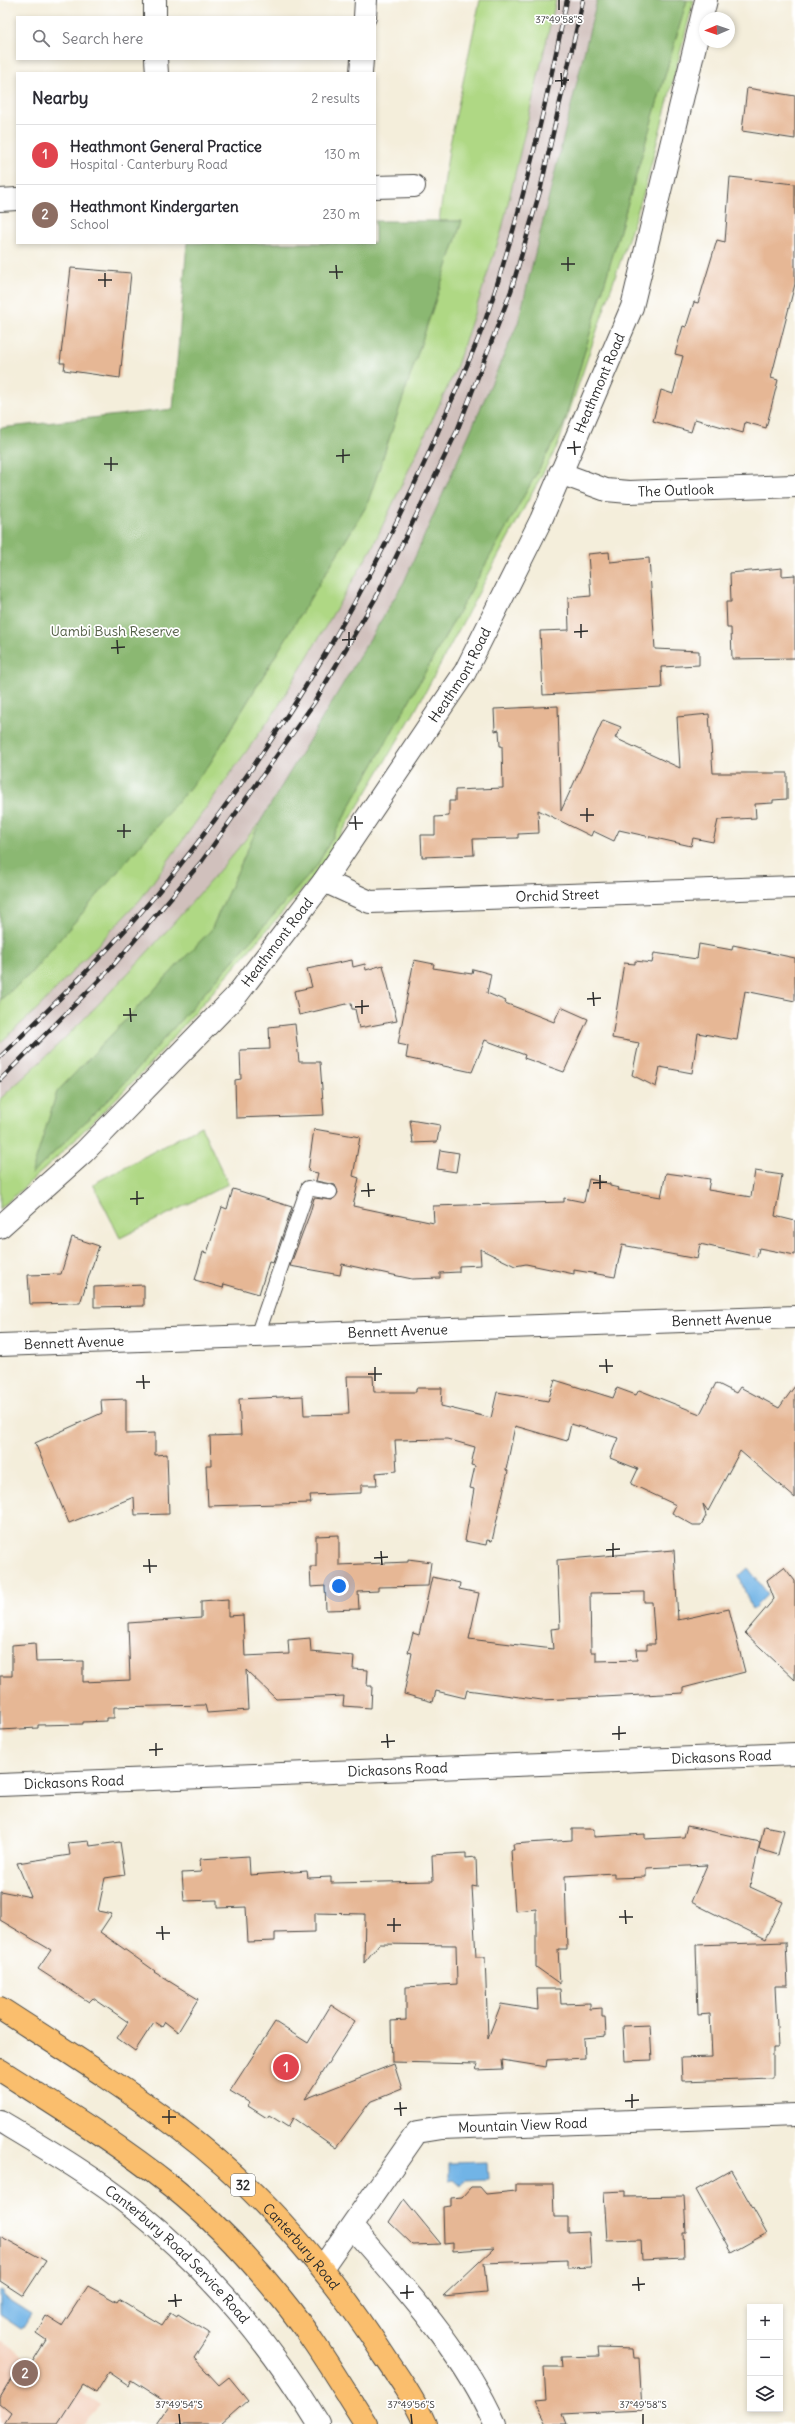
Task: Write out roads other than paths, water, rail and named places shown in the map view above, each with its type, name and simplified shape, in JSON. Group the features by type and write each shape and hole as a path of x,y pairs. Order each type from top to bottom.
{"main road":[{"name":"Canterbury Road","path":"0,2008 179,2128 242,2183 322,2268 376,2343 425,2424"},
{"path":"0,2070 142,2165 172,2187 207,2219 244,2256 282,2299 366,2424"}],"street":[{"path":"155,0 156,16"},
{"path":"365,16 366,0"},
{"name":"Heathmont Road","path":"0,1227 84,1152 236,996 324,881 465,672 541,520 632,307 706,0"},
{"path":"156,60 157,72"},
{"path":"361,72 362,60"},
{"path":"376,187 414,186"},
{"path":"0,200 16,199"},
{"name":"The Outlook","path":"560,473 606,490 629,492 795,486"},
{"name":"Orchid Street","path":"324,881 370,902 795,887"},
{"name":"Bennett Avenue","path":"0,1345 795,1316"},
{"name":"Dickasons Road","path":"0,1785 795,1754"},
{"name":"Mountain View Road","path":"322,2268 417,2132 442,2128 795,2115"},
{"name":"Canterbury Road Service Road","path":"0,2121 90,2178 134,2208 180,2249 220,2290 265,2344 295,2384 319,2424"},
{"path":"352,2227 431,2319 454,2350 495,2424"}],"lane":[{"path":"257,1336 308,1188 330,1192"}],"water":[{"path":"748,1568 768,1594 752,1610 739,1576"},
{"path":"487,2162 488,2179 466,2180 461,2186 454,2180 449,2181 449,2163"},
{"path":"0,2291 3,2292 4,2297 31,2314 23,2327 21,2328 0,2314"}],"railway":[{"path":"0,1057 66,993 129,926 169,879 211,825 251,770 289,713 358,595 390,535 420,473 485,321 521,202 550,81 567,0"},
{"path":"0,1080 111,968 202,861 314,703 378,594 457,431 511,291 540,191 583,0"}],"place":[{"name":"Heathmont General Practice","path":"286,2067"},
{"name":"Heathmont Kindergarten","path":"25,2373"}],"park label":[{"name":"Uambi Bush Reserve","path":"115,631"}]}
